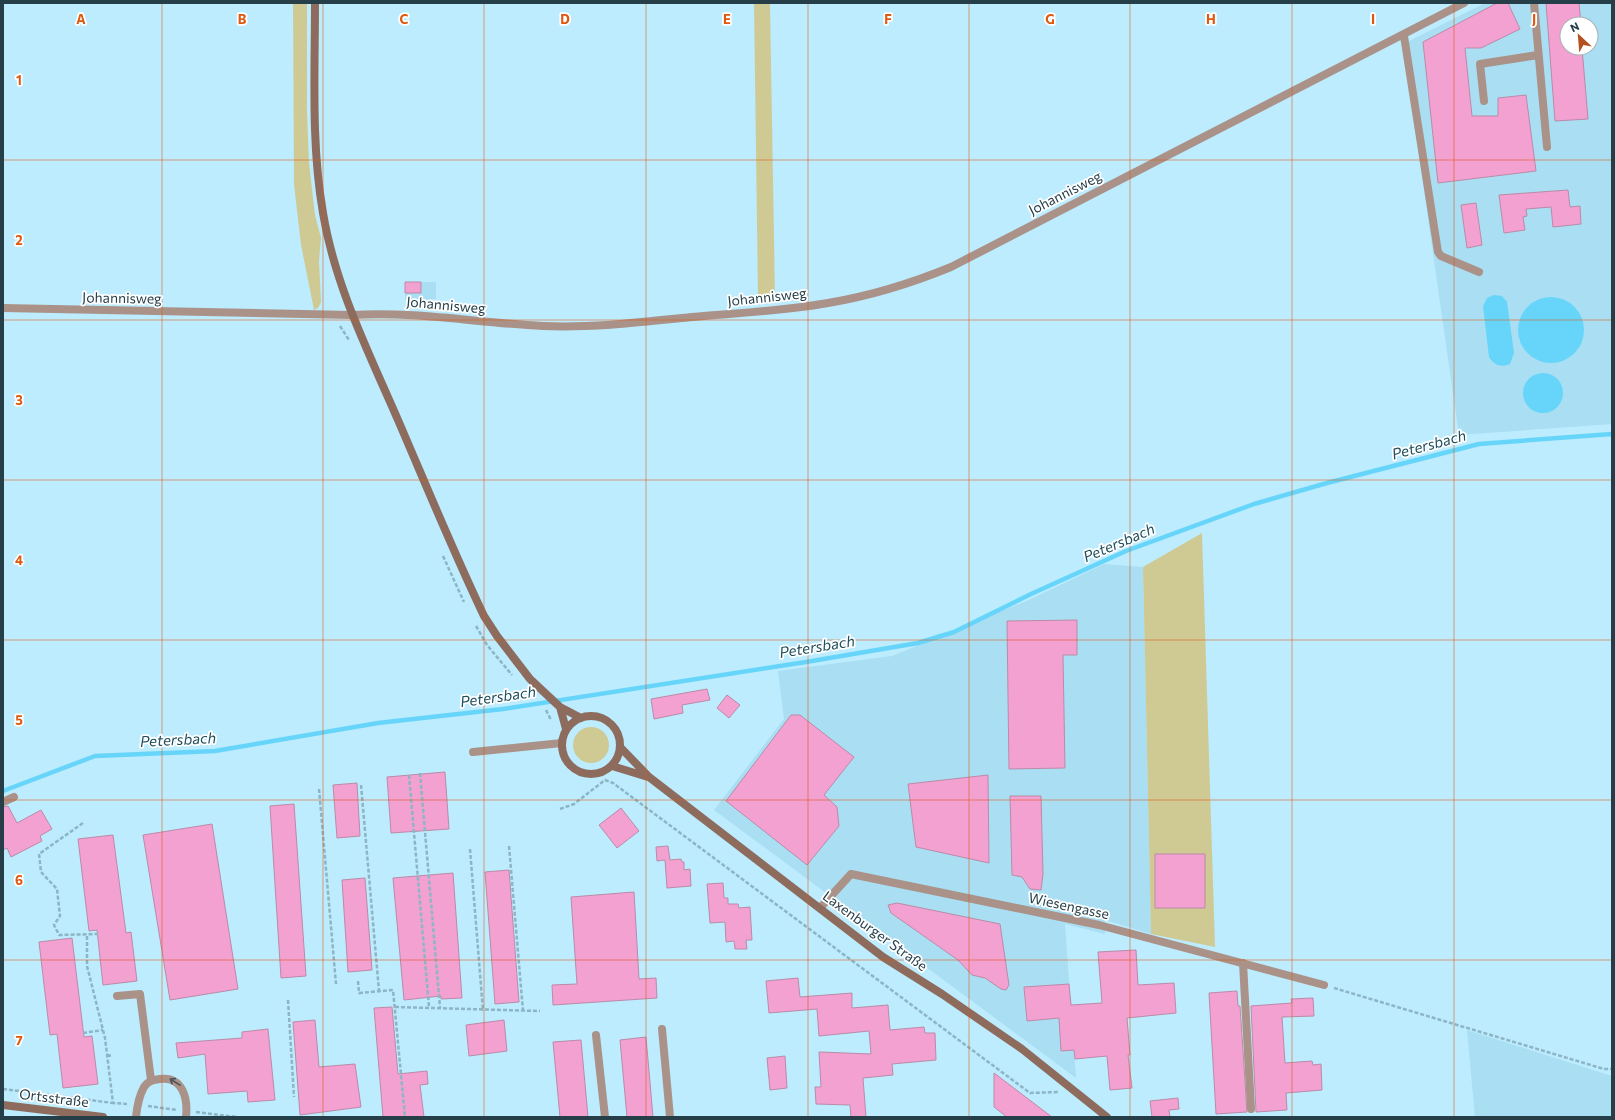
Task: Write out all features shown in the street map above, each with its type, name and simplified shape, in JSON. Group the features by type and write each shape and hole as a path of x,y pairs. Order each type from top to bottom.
{"main road":[{"name":"Laxenburger Straße","path":"315,3 314,113 316,163 323,214 333,259 352,315 484,616 512,656 542,690 560,707 581,718 592,716 609,722 619,736 620,747 649,777 883,957 942,994 1022,1049 1107,1117"},
{"path":"560,707 566,729"},
{"path":"581,718 573,722 566,729 562,743 564,757 569,765 578,771 593,774 603,772 612,766 618,757 620,747"},
{"name":"Laxenburger Straße","path":"612,766 649,777"},
{"name":"Ortsstraße","path":"3,1105 103,1117"}],"street":[{"name":"Johannisweg","path":"3,308 352,315 391,313 543,326 583,326 785,309 829,303 921,279 951,267 1292,91 1404,36 1464,3"},
{"path":"1534,3 1547,147"},
{"path":"1404,36 1438,252 1441,256 1479,272"},
{"path":"1484,101 1480,64 1538,55"},
{"path":"473,752 562,743"},
{"path":"3,802 14,797"},
{"name":"Wiesengasse","path":"820,908 851,874 1098,925 1324,985"},
{"path":"1243,963 1251,1109"},
{"path":"117,996 140,994 151,1080"},
{"path":"662,1029 670,1117"},
{"path":"596,1035 605,1117"},
{"path":"136,1117 137,1105 144,1087 151,1080 167,1078 180,1085 186,1096 186,1114"}],"path":[{"path":"420,773 440,1008"},
{"path":"409,775 429,1007"},
{"path":"560,809 574,804 605,780 613,783 1030,1093 1076,1091"},
{"path":"361,785 379,991"},
{"path":"319,788 336,984"},
{"path":"83,823 39,854 41,872 57,889 60,916 54,925 59,935 87,936 98,934"},
{"path":"509,846 523,1011"},
{"path":"470,849 483,1011"},
{"path":"87,936 87,966 103,1030 113,1103"},
{"path":"358,981 359,993 393,990 405,1117"},
{"path":"1324,985 1604,1068 1612,1069"},
{"path":"288,1000 294,1097"},
{"path":"394,1007 429,1007 483,1011 540,1011"},
{"path":"83,1033 103,1030"},
{"path":"107,1055 113,1056"},
{"path":"3,1089 137,1105 186,1114 237,1117"}],"shaded area":[{"path":"293,3 307,3 307,113 309,163 315,215 321,238 319,261 321,302 318,308 314,310 301,245 294,184"},
{"path":"754,3 770,3 775,297 758,297"},
{"path":"1485,3 1612,3 1612,424 1459,435 1403,44"},
{"path":"405,282 436,282 436,299 405,300"},
{"path":"1202,533 1215,947 1151,934 1143,567"},
{"path":"1104,564 1143,567 1151,934 1105,920 1105,934 1065,924 1076,1078 714,810 784,719 778,671 892,656 1031,599"},
{"path":"591,727 604,732 609,745 604,758 591,763 578,758 573,745 578,732"},
{"path":"1467,1030 1612,1076 1612,1117 1475,1117"}],"water":[{"path":"1494,295 1502,296 1507,302 1514,353 1510,364 1504,366 1495,364 1489,357 1483,306 1487,298"},
{"path":"1545,297 1557,297 1569,302 1579,312 1584,324 1582,343 1569,358 1557,363 1545,363 1533,358 1523,348 1518,336 1518,324 1523,312 1533,302"},
{"path":"1543,373 1557,379 1563,393 1557,407 1543,413 1529,407 1523,393 1529,379"}],"building":[{"path":"1497,3 1508,3 1520,29 1481,48 1465,48 1472,116 1498,116 1498,98 1526,95 1536,171 1438,183 1423,42"},
{"path":"1546,3 1579,3 1580,16 1559,16 1559,56 1583,56 1588,119 1555,121"},
{"path":"1568,190 1570,207 1580,206 1581,224 1553,227 1551,207 1526,209 1527,216 1523,217 1525,230 1504,233 1499,195"},
{"path":"1476,203 1482,245 1467,248 1461,205"},
{"path":"405,282 421,282 421,293 405,293"},
{"path":"1077,620 1077,655 1063,655 1065,768 1009,769 1007,621"},
{"path":"707,689 710,700 682,705 683,713 654,719 651,699"},
{"path":"727,695 740,705 729,718 717,708"},
{"path":"791,715 800,715 854,757 824,795 837,807 839,826 807,865 726,801"},
{"path":"445,772 449,829 391,833 387,777"},
{"path":"988,775 989,863 916,847 908,784"},
{"path":"357,783 360,836 337,838 333,785"},
{"path":"1010,796 1041,796 1043,874 1041,890 1030,889 1022,877 1012,875"},
{"path":"294,804 306,976 281,978 270,806"},
{"path":"8,806 17,823 41,810 52,829 40,836 42,841 11,857 7,848 3,850 3,807"},
{"path":"621,808 639,831 617,848 599,825"},
{"path":"212,824 238,989 170,1000 143,835"},
{"path":"113,835 126,933 131,932 137,981 103,985 97,930 89,931 78,839"},
{"path":"668,846 670,860 681,859 682,862 684,862 684,870 690,869 691,886 667,888 665,860 657,861 656,847"},
{"path":"1155,854 1205,854 1205,908 1155,908"},
{"path":"509,870 519,1002 495,1004 485,872"},
{"path":"453,873 462,998 441,999 441,996 404,1000 393,878"},
{"path":"365,878 372,970 348,972 342,880"},
{"path":"723,883 724,898 728,898 728,904 738,904 739,908 750,907 752,940 746,940 747,949 735,949 734,941 726,942 725,922 710,923 707,884"},
{"path":"634,892 639,979 656,978 657,998 553,1005 552,985 577,984 571,897"},
{"path":"897,903 1000,924 1009,985 1006,990 1001,989 985,978 972,975 958,960 891,913 888,905"},
{"path":"72,938 84,1037 92,1036 98,1084 63,1088 57,1034 50,1035 39,942"},
{"path":"1136,950 1138,985 1174,983 1176,1013 1127,1018 1130,1055 1128,1055 1132,1088 1110,1090 1107,1056 1075,1059 1074,1050 1061,1051 1059,1018 1027,1021 1024,987 1069,984 1071,1005 1102,1003 1098,952"},
{"path":"798,978 800,997 852,993 852,1008 888,1005 890,1030 924,1027 925,1033 935,1033 936,1060 892,1064 893,1075 863,1078 866,1117 851,1117 850,1105 816,1104 815,1087 821,1087 819,1052 871,1054 869,1031 819,1036 817,1009 769,1013 766,981"},
{"path":"1237,991 1238,1006 1240,1006 1247,1112 1216,1114 1209,993"},
{"path":"1313,998 1314,1016 1282,1017 1285,1063 1312,1061 1313,1065 1321,1064 1322,1090 1286,1093 1287,1110 1256,1112 1251,1006 1292,1003 1291,999"},
{"path":"392,1007 398,1074 427,1071 428,1084 420,1085 424,1117 383,1117 374,1008"},
{"path":"315,1020 319,1067 355,1064 361,1107 300,1115 293,1022"},
{"path":"504,1020 507,1051 469,1056 466,1025"},
{"path":"268,1029 275,1100 248,1102 247,1091 208,1094 205,1054 178,1058 176,1043 242,1038 242,1032"},
{"path":"646,1037 653,1117 627,1117 620,1040"},
{"path":"581,1040 588,1117 560,1117 553,1042"},
{"path":"785,1056 787,1088 770,1090 767,1058"},
{"path":"994,1073 1052,1117 1007,1117 994,1107"},
{"path":"1178,1098 1179,1109 1169,1110 1170,1117 1152,1117 1150,1101"}],"waterway":[{"name":"Petersbach","path":"3,791 95,756 215,751 378,723 503,709 918,643 954,632 1031,594 1126,551 1254,504 1327,483 1479,444 1612,434"}]}
